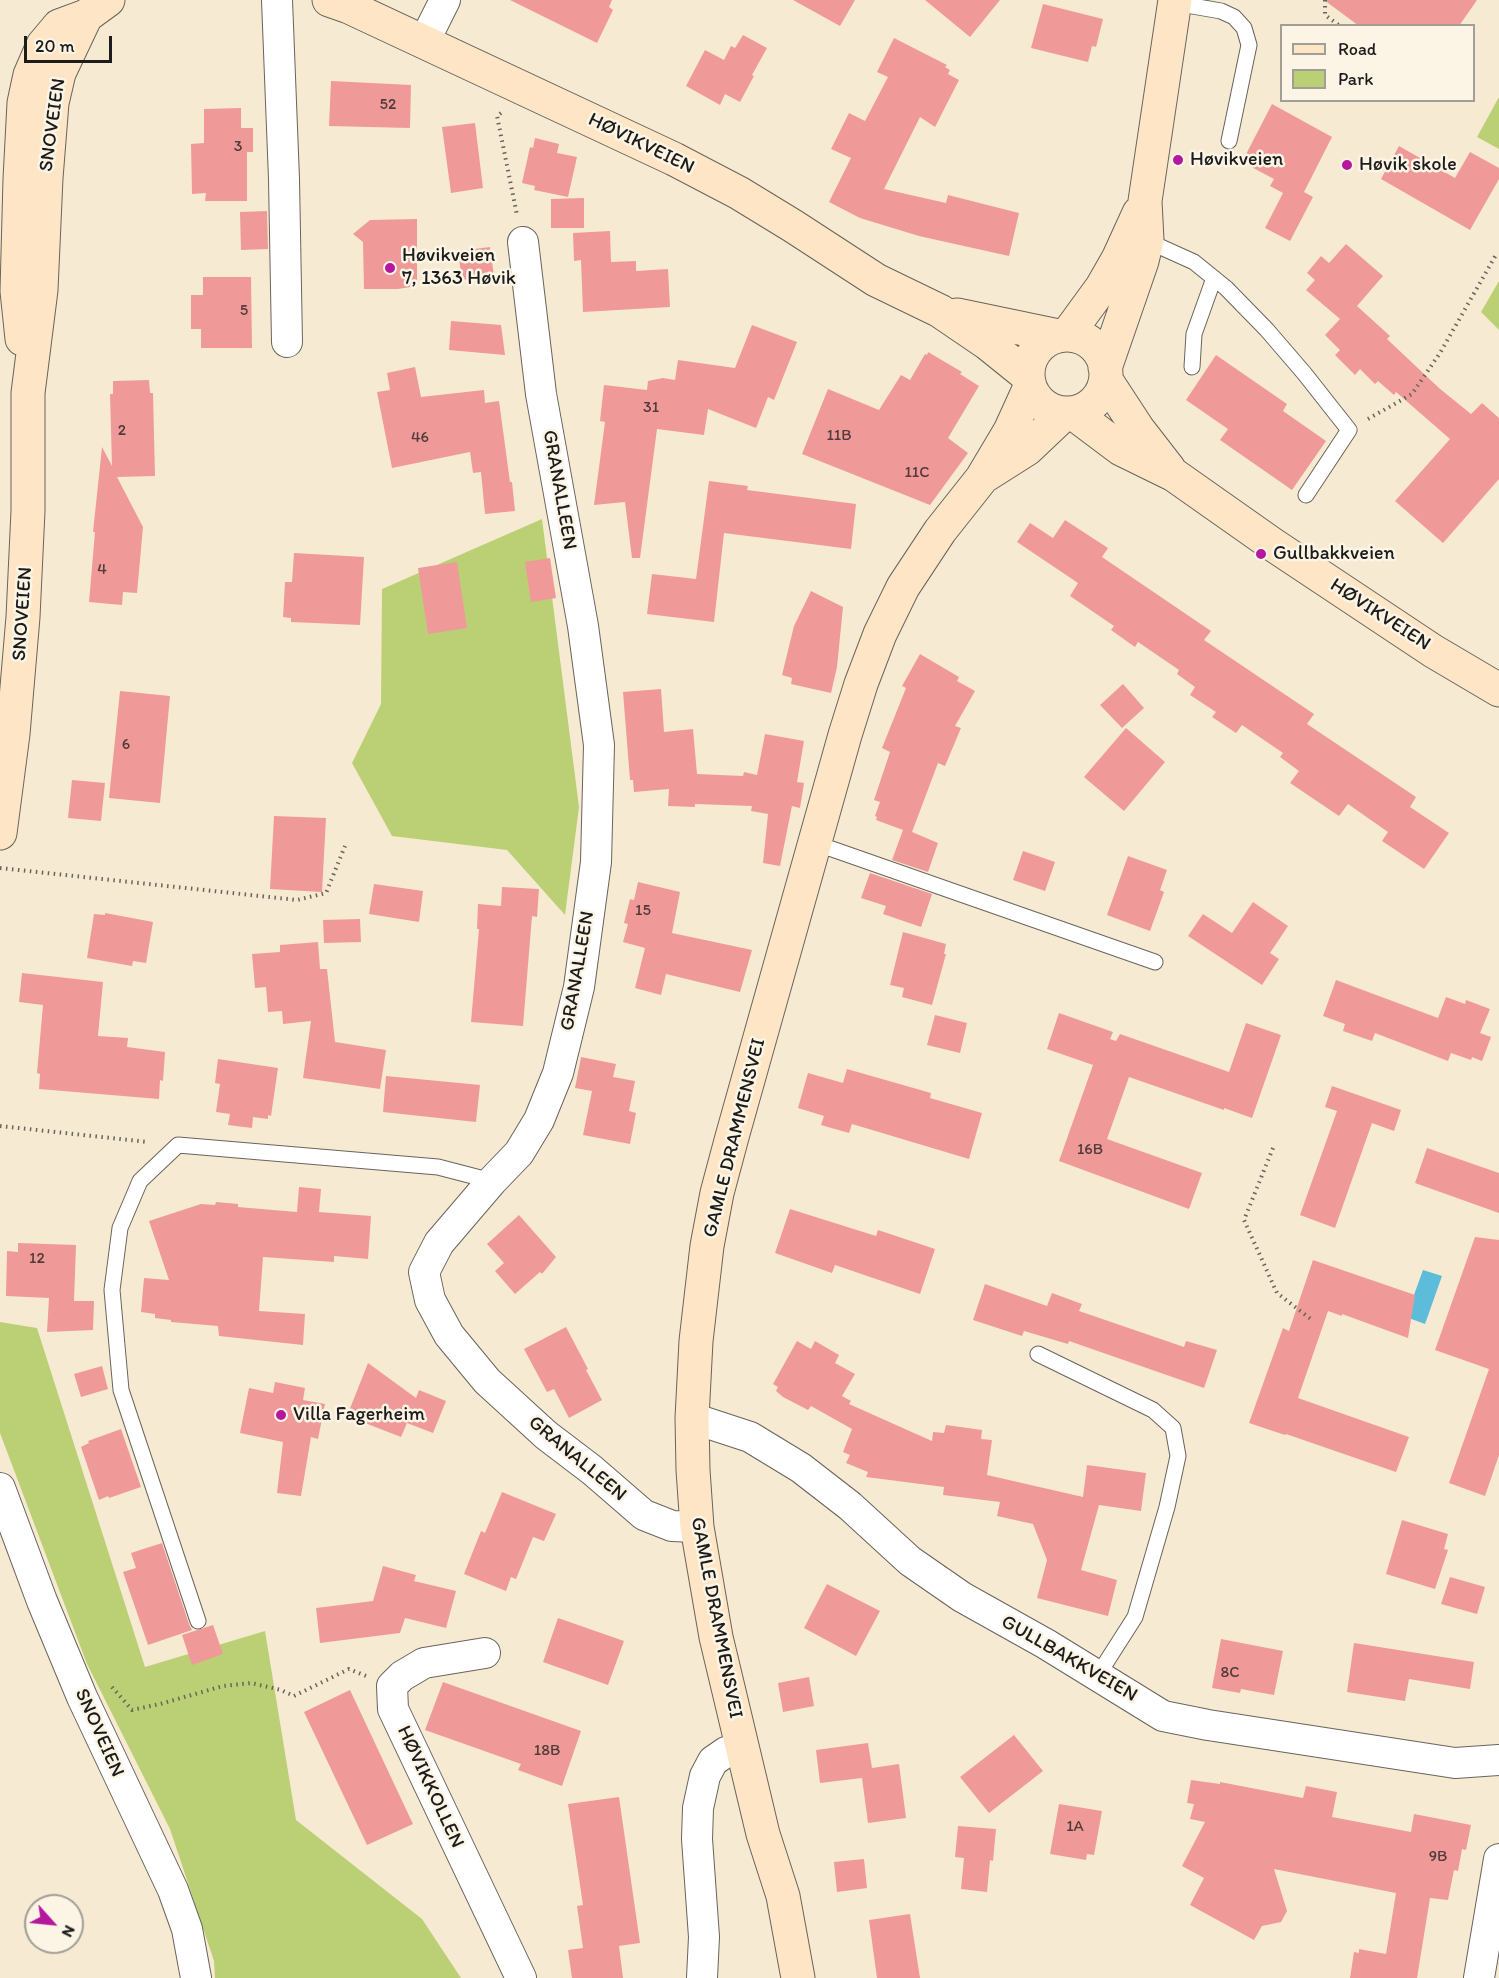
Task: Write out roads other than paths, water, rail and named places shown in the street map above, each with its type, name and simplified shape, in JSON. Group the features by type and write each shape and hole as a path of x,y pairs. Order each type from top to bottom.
{"main road":[{"name":"HØVIKVEIEN","path":"329,0 349,7 674,159 766,209 876,280 940,311 987,343 1029,382"},
{"path":"1106,374 1101,355 1092,344 1080,337 1063,336 1046,341 1029,363 1029,382 1038,401 1051,410 1069,413 1085,409 1095,402 1102,392 1142,261 1138,238 1175,1"},
{"name":"SNOVEIEN","path":"0,833 13,734 26,578 28,393 41,290 22,178 52,103 59,73 97,8"},
{"path":"1063,336 1138,238"},
{"name":"HØVIKVEIEN","path":"940,311 1063,336"},
{"name":"HØVIKVEIEN","path":"1106,374 1138,429 1174,476"},
{"name":"GAMLE DRAMMENSVEI","path":"798,1978 783,1896 741,1748 716,1637 697,1527 693,1470 693,1418 696,1341 701,1291 717,1192 854,705 880,634 903,587 940,531 982,478 1010,431 1029,382"},
{"name":"HØVIKVEIEN","path":"1069,413 1121,449 1174,476 1396,626 1499,690"},
{"name":"GAMLE DRAMMENSVEI","path":"982,478 1027,449 1069,413"}],"street":[{"path":"278,0 287,342"},
{"path":"424,42 445,0"},
{"name":"GRANALLEEN","path":"523,242 542,394 583,626 599,745 596,862 579,987 558,1073 539,1120 519,1153 439,1243 424,1272 430,1300 449,1335 487,1381 546,1435 592,1470 644,1515 672,1526 697,1527"},
{"name":"GULLBAKKVEIEN","path":"693,1418 750,1437 801,1468 850,1506 910,1561 962,1597 1098,1675 1163,1716 1455,1763 1499,1760"},
{"name":"SNOVEIEN","path":"0,1488 42,1600 82,1697 173,1890 187,1929 196,1978"},
{"name":"HØVIKKOLLEN","path":"485,1653 424,1663 402,1676 392,1686 393,1709 521,1978"},
{"path":"702,1978 704,1937 697,1839 698,1808 705,1776 713,1761 726,1752 741,1748"},
{"path":"1479,1978 1499,1859"}],"lane":[{"path":"1175,1 1221,11 1234,17 1244,28 1249,45 1228,141"},
{"path":"1138,238 1194,262 1214,278 1267,330 1349,430 1306,495"},
{"path":"1192,367 1194,334 1214,278"},
{"path":"814,845 832,849 1155,962"},
{"path":"198,1621 121,1390 112,1290 120,1228 140,1181 178,1145 438,1167 492,1181"},
{"path":"1038,1354 1153,1410 1173,1428 1178,1456 1167,1507 1135,1617 1098,1675"}],"water":[{"path":"1423,1270 1442,1276 1425,1324 1406,1317"}],"place":[{"name":"Høvikveien","path":"1178,160"},
{"name":"Høvik skole","path":"1347,165"},
{"name":"Høvikveien 7, 1363 Høvik","path":"390,268"},
{"name":"Gullbakkveien","path":"1261,554"},
{"name":"Villa Fagerheim","path":"281,1415"}]}
